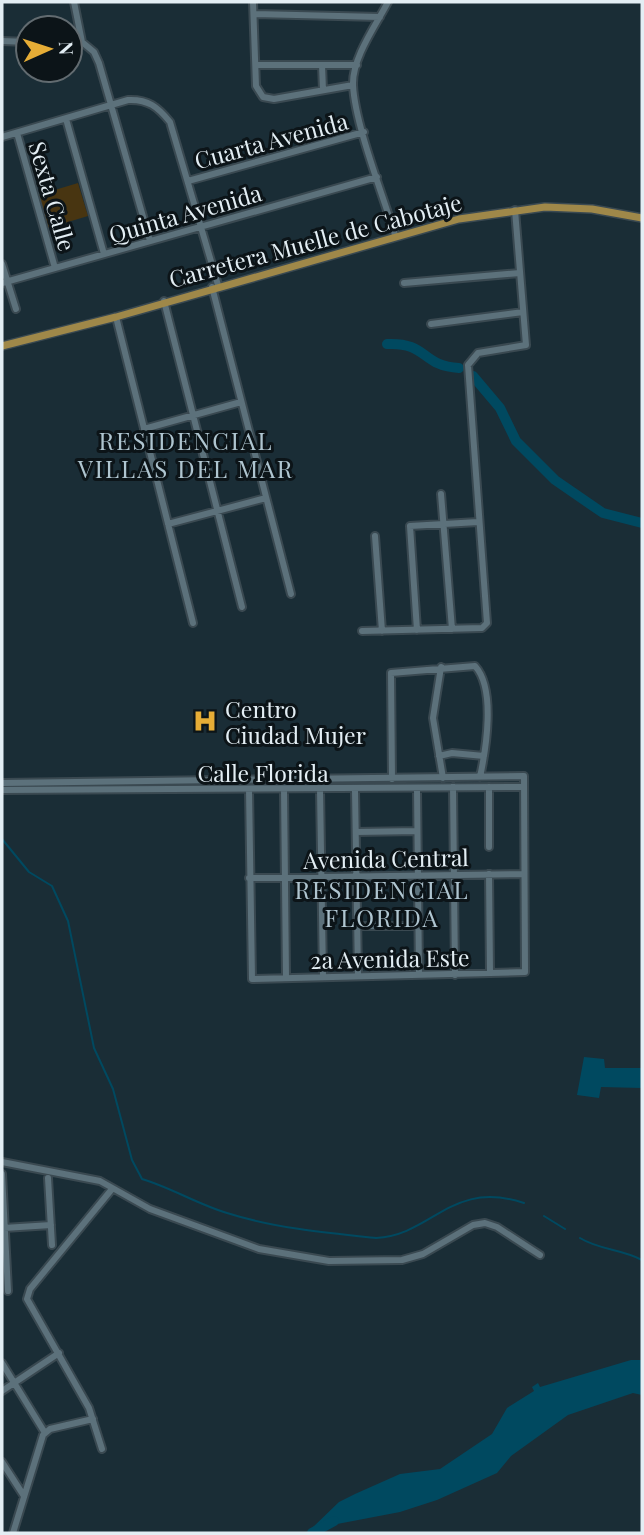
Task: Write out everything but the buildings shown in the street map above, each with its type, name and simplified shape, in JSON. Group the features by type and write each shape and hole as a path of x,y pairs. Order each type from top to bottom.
{"main road":[{"name":"Carretera Muelle de Cabotaje","path":"2,346 116,317 215,286 459,219 545,207 592,209 642,218"}],"street":[{"path":"253,2 257,86 263,97 274,99 353,85"},
{"path":"388,2 357,65 353,85 363,132 395,235"},
{"path":"255,14 380,17"},
{"path":"84,43 94,52 99,62 150,241"},
{"path":"256,65 357,65"},
{"path":"322,65 323,90"},
{"path":"2,137 111,105 141,99 158,107 170,122 202,227 241,402 291,594"},
{"path":"66,119 104,254"},
{"name":"Cuarta Avenida","path":"188,181 363,132"},
{"name":"Sexta Calle","path":"17,133 55,268"},
{"name":"Quinta Avenida","path":"4,283 377,177"},
{"path":"362,631 482,628 487,622 468,365 478,353 526,345 515,210"},
{"path":"2,264 4,283 16,309"},
{"path":"404,284 520,273"},
{"path":"164,302 242,607"},
{"path":"431,324 523,312"},
{"path":"116,317 193,623"},
{"path":"144,429 241,402"},
{"path":"441,494 452,629"},
{"path":"168,524 266,498"},
{"path":"417,630 410,526 478,522"},
{"path":"375,536 382,631"},
{"path":"441,667 433,718 443,778"},
{"path":"392,779 391,673 441,667 478,668 486,699 488,726 480,777"},
{"path":"439,756 452,753 484,756"},
{"name":"Calle Florida","path":"2,783 524,776 524,787 489,788 2,790"},
{"path":"453,778 455,975"},
{"path":"524,787 524,874"},
{"path":"489,788 489,847"},
{"path":"249,789 249,878"},
{"path":"284,789 286,978"},
{"path":"320,789 323,977"},
{"path":"417,789 419,975"},
{"path":"355,790 358,976"},
{"path":"356,832 417,831"},
{"path":"489,874 490,973"},
{"name":"Avenida Central","path":"249,878 524,874"},
{"name":"2a Avenida Este","path":"249,878 252,979 521,973 526,968 524,874"},
{"path":"357,926 418,926"},
{"path":"2,1163 82,1175 150,1209 259,1249 329,1261 402,1260 423,1254 473,1225 485,1223 497,1227 540,1255"},
{"path":"2,1174 8,1291"},
{"path":"48,1178 52,1244"},
{"path":"102,1449 93,1419 59,1353 28,1306 28,1292 112,1189"},
{"path":"3,1228 51,1226"},
{"path":"2,1391 59,1353"},
{"path":"2,1363 45,1433"},
{"path":"45,1433 93,1419"},
{"path":"13,1533 45,1433"},
{"path":"2,1462 24,1496"}],"shaded area":[{"path":"78,183 88,216 48,228 38,195"}],"water":[{"path":"584,1057 604,1059 605,1068 642,1068 642,1088 601,1087 599,1098 577,1095"},
{"path":"631,1360 642,1360 642,1395 633,1393 568,1415 511,1456 497,1473 437,1500 400,1512 311,1529 339,1502 355,1494 400,1474 440,1469 492,1434 507,1408 534,1391 532,1387 538,1383 540,1387"}],"waterway":[{"path":"387,344 410,347 437,363 459,368"},
{"path":"473,376 500,408 516,441 555,480 603,513 642,523"},
{"path":"2,839 29,872 52,886 68,921 94,1048 113,1089 132,1160 142,1179 216,1209 263,1223 376,1238 396,1235 444,1210 478,1198 499,1197 524,1203"},
{"path":"544,1216 565,1229"},
{"path":"580,1238 642,1260"},
{"path":"312,1533 334,1521"}],"place":[{"name":"Centro Ciudad Mujer","path":"205,721"}],"district":[{"name":"RESIDENCIAL VILLAS DEL MAR","path":"186,454"},
{"name":"RESIDENCIAL FLORIDA","path":"382,903"}]}
